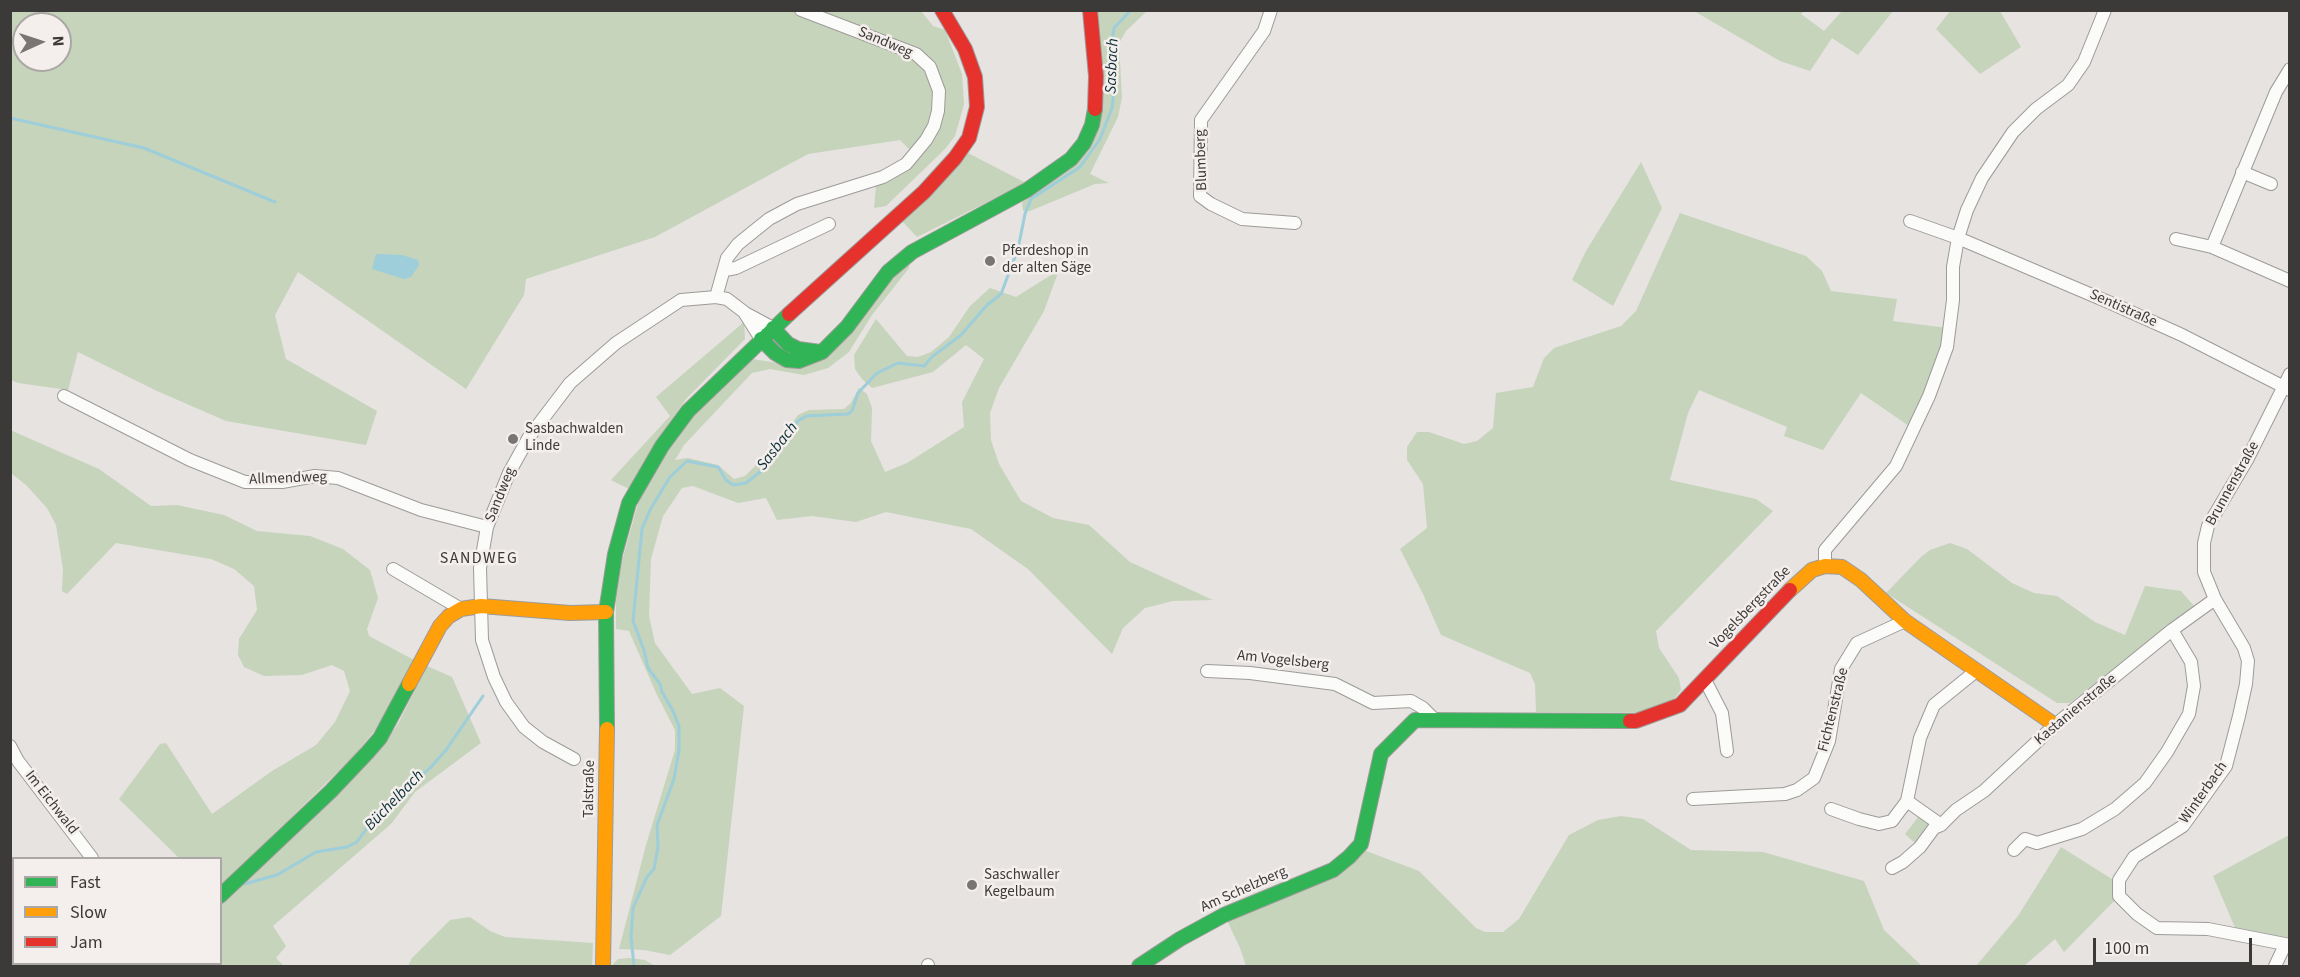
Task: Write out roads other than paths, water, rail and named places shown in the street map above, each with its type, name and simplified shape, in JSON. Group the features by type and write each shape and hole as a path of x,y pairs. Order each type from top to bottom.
{"main road":[{"name":"Talstraße","path":"603,966 607,768 606,612 615,554 629,503 656,455 688,411 761,339 924,192 955,158 969,138 977,108 975,77 965,49 942,10"},
{"path":"761,339 787,360 799,362 822,352 847,327 888,272 912,252 1027,190 1071,159 1084,143 1092,125 1096,103 1090,10"},
{"path":"773,328 789,344 798,349 822,352"},
{"path":"1825,566 1842,567 1861,579 1905,621 2055,725"},
{"name":"Vogelsbergstraße","path":"1435,720 1636,721 1680,705 1800,581 1812,570 1825,566"},
{"path":"222,894 368,753 380,738 440,626 449,616 461,609 481,606 570,613 606,612"},
{"name":"Am Schelzberg","path":"1140,966 1180,939 1224,915 1333,870 1349,857 1361,844 1381,754 1415,720 1435,720"}],"street":[{"name":"Sandweg","path":"574,759 543,742 524,727 506,702 494,677 482,640 480,568 487,527 518,453 570,383 616,343 681,300 716,297 727,258 738,244 769,219 797,204 883,177 906,164 926,140 939,111 939,91 930,67 916,54 801,10"},
{"name":"Blumberg","path":"1271,10 1264,31 1201,120 1200,196 1242,219 1295,223"},
{"path":"1825,566 1825,550 1896,466 1929,396 1947,346 1953,300 1953,267 1958,238 1967,210 1982,178 2013,132 2036,109 2068,85 2084,62 2105,10"},
{"path":"2212,247 2276,92 2289,69"},
{"path":"2242,172 2271,184"},
{"name":"Sentistraße","path":"1910,221 1958,238 2182,335 2287,389"},
{"path":"725,270 736,268 829,224"},
{"path":"2176,239 2212,247 2289,281"},
{"path":"716,297 727,299 744,312 773,328"},
{"path":"744,312 761,339"},
{"name":"Brunnenstraße","path":"2215,598 2204,572 2204,543 2208,526 2287,389 2289,374"},
{"name":"Allmendweg","path":"64,396 190,460 245,482 282,482 315,476 338,478 421,510 487,527"},
{"path":"393,569 461,609"},
{"name":"Kastanienstraße","path":"1892,868 1920,848 1934,828 1984,791 2055,725 2215,598"},
{"name":"Winterbach","path":"2215,598 2244,648 2248,661 2240,716 2226,766 2183,826 2134,857 2119,880 2119,896 2137,914 2157,928 2208,929 2287,945 2276,966"},
{"name":"Fichtenstraße","path":"1693,799 1785,794 1797,790 1814,778 1828,741 1841,669 1857,643 1905,621"},
{"path":"2014,850 2025,839 2037,843 2082,829 2107,814 2145,783 2167,752 2189,714 2194,686 2191,662 2172,630"},
{"name":"Am Vogelsberg","path":"1207,671 1250,673 1335,684 1373,703 1411,701 1435,720"},
{"path":"1832,809 1879,824 1892,821 1907,801 1920,738 1934,705 1976,671"},
{"path":"1705,680 1722,713 1727,751"},
{"name":"Im Eichwald","path":"10,746 18,761 91,857"},
{"path":"1907,801 1941,825"}],"water":[{"path":"376,254 402,255 418,260 419,265 411,277 404,279 372,269"}],"waterway":[{"name":"Sasbach","path":"634,966 631,937 633,908 647,877 654,869 658,847 657,825 674,779 679,750 679,726 660,684 648,668 633,621 642,529 650,510 670,477 687,461 718,467 726,480 733,485 746,483 760,472 798,421 806,416 848,414 852,411 858,393 877,373 898,363 924,366 933,356 961,335 987,305 1001,294 1018,249 1025,214 1031,199 1080,167 1100,139 1112,108 1114,28 1131,10"},
{"path":"10,118 144,148 275,202"},
{"name":"Büchelbach","path":"244,884 277,875 316,852 347,847 357,842 374,818 430,768 446,750 483,696"}],"place":[{"name":"Pferdeshop in der alten Säge","path":"990,261"},
{"name":"Sasbachwalden Linde","path":"513,439"},
{"name":"Saschwaller Kegelbaum","path":"972,885"}],"district":[{"name":"SANDWEG","path":"479,559"}]}
